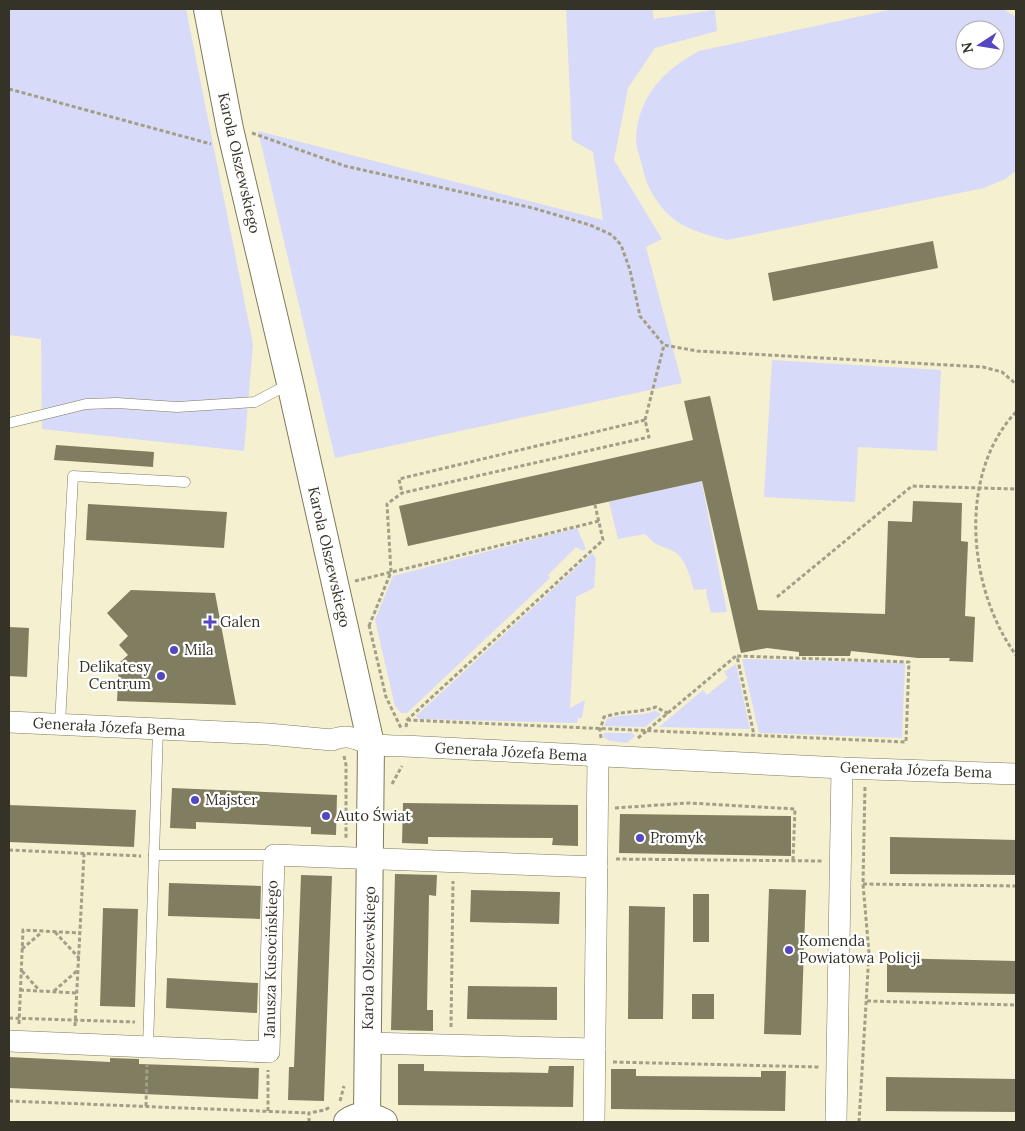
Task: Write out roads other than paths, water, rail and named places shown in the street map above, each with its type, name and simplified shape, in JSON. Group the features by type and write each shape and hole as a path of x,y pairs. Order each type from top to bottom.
{"street":[{"name":"Karola Olszewskiego","path":"207,9 221,137 346,583 371,744 368,1043 360,1115"},
{"name":"Generała Józefa Bema","path":"9,722 268,734 332,740 340,737 358,738 371,744 601,750 842,768 1016,774"},
{"path":"594,1122 597,809 601,750"},
{"path":"836,1122 842,768"},
{"path":"274,855 348,856 371,859 453,862 597,863"},
{"name":"Janusza Kusocińskiego","path":"13,1041 269,1052 274,855"},
{"path":"368,1043 451,1045 595,1055"}],"lane":[{"path":"9,423 86,404 117,403 177,406 255,402 290,383"},
{"path":"60,724 73,476 185,482"},
{"path":"148,1047 158,729"},
{"path":"154,856 274,855"}],"place":[{"name":"Galen","path":"210,622"},
{"name":"Mila","path":"174,650"},
{"name":"Delikatesy Centrum","path":"161,676"},
{"name":"Majster","path":"195,800"},
{"name":"Auto Świat","path":"326,816"},
{"name":"Promyk","path":"640,838"},
{"name":"Komenda Powiatowa Policji","path":"789,950"}]}
